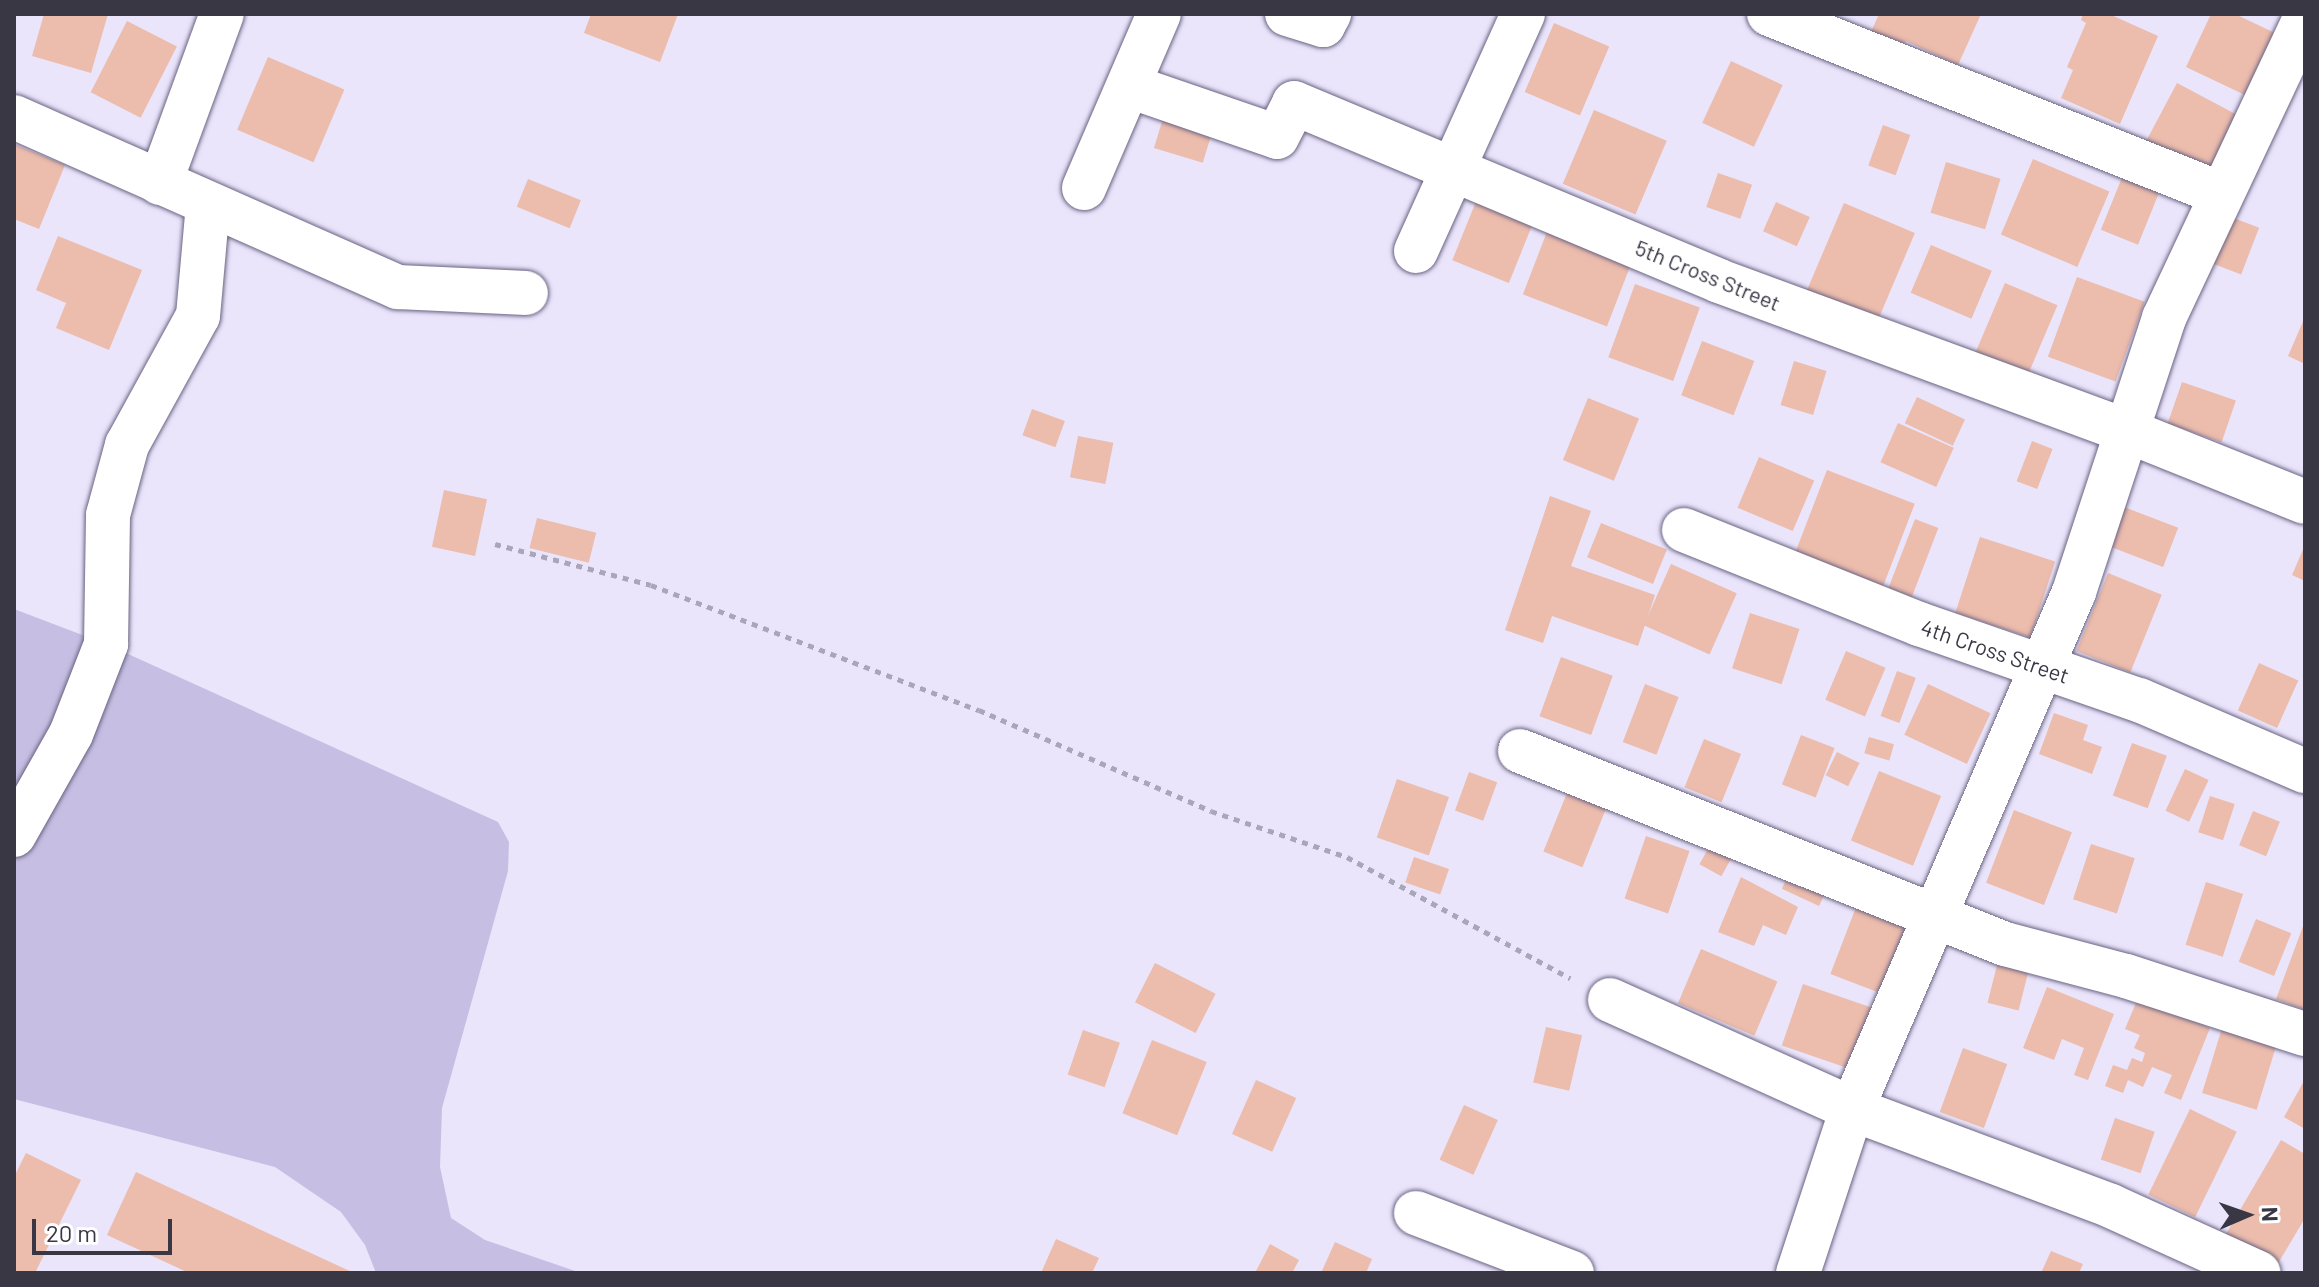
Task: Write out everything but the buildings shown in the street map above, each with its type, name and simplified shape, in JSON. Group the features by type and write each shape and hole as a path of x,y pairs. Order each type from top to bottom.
{"street":[{"path":"160,183 222,14"},
{"path":"1084,188 1132,87 1159,14"},
{"path":"1287,14 1323,25 1329,14"},
{"path":"1416,251 1523,14"},
{"path":"1769,14 2222,194"},
{"path":"1798,1273 1852,1109 1933,913 2042,669 2130,432 2164,318 2305,19"},
{"name":"5th Cross Street","path":"1132,87 1277,137 1294,103 1719,281 2130,432 2305,502"},
{"path":"14,117 398,287 526,293"},
{"path":"14,835 71,734 106,644 108,515 127,445 198,316 208,204"},
{"name":"4th Cross Street","path":"1684,530 1784,574 2042,669 2139,700 2305,771"},
{"path":"1520,751 2005,944 2126,976 2305,1034"},
{"path":"1610,1000 1852,1109 2111,1206 2259,1273"},
{"path":"1416,1213 1572,1273"}],"path":[{"path":"495,544 651,585 979,710 1211,811 1347,857 1610,1000"}],"shaded area":[{"path":"14,609 106,644 498,822 509,842 508,871 442,1108 440,1167 451,1218 485,1240 581,1273 376,1273 365,1245 341,1212 275,1167 14,1099"}]}
